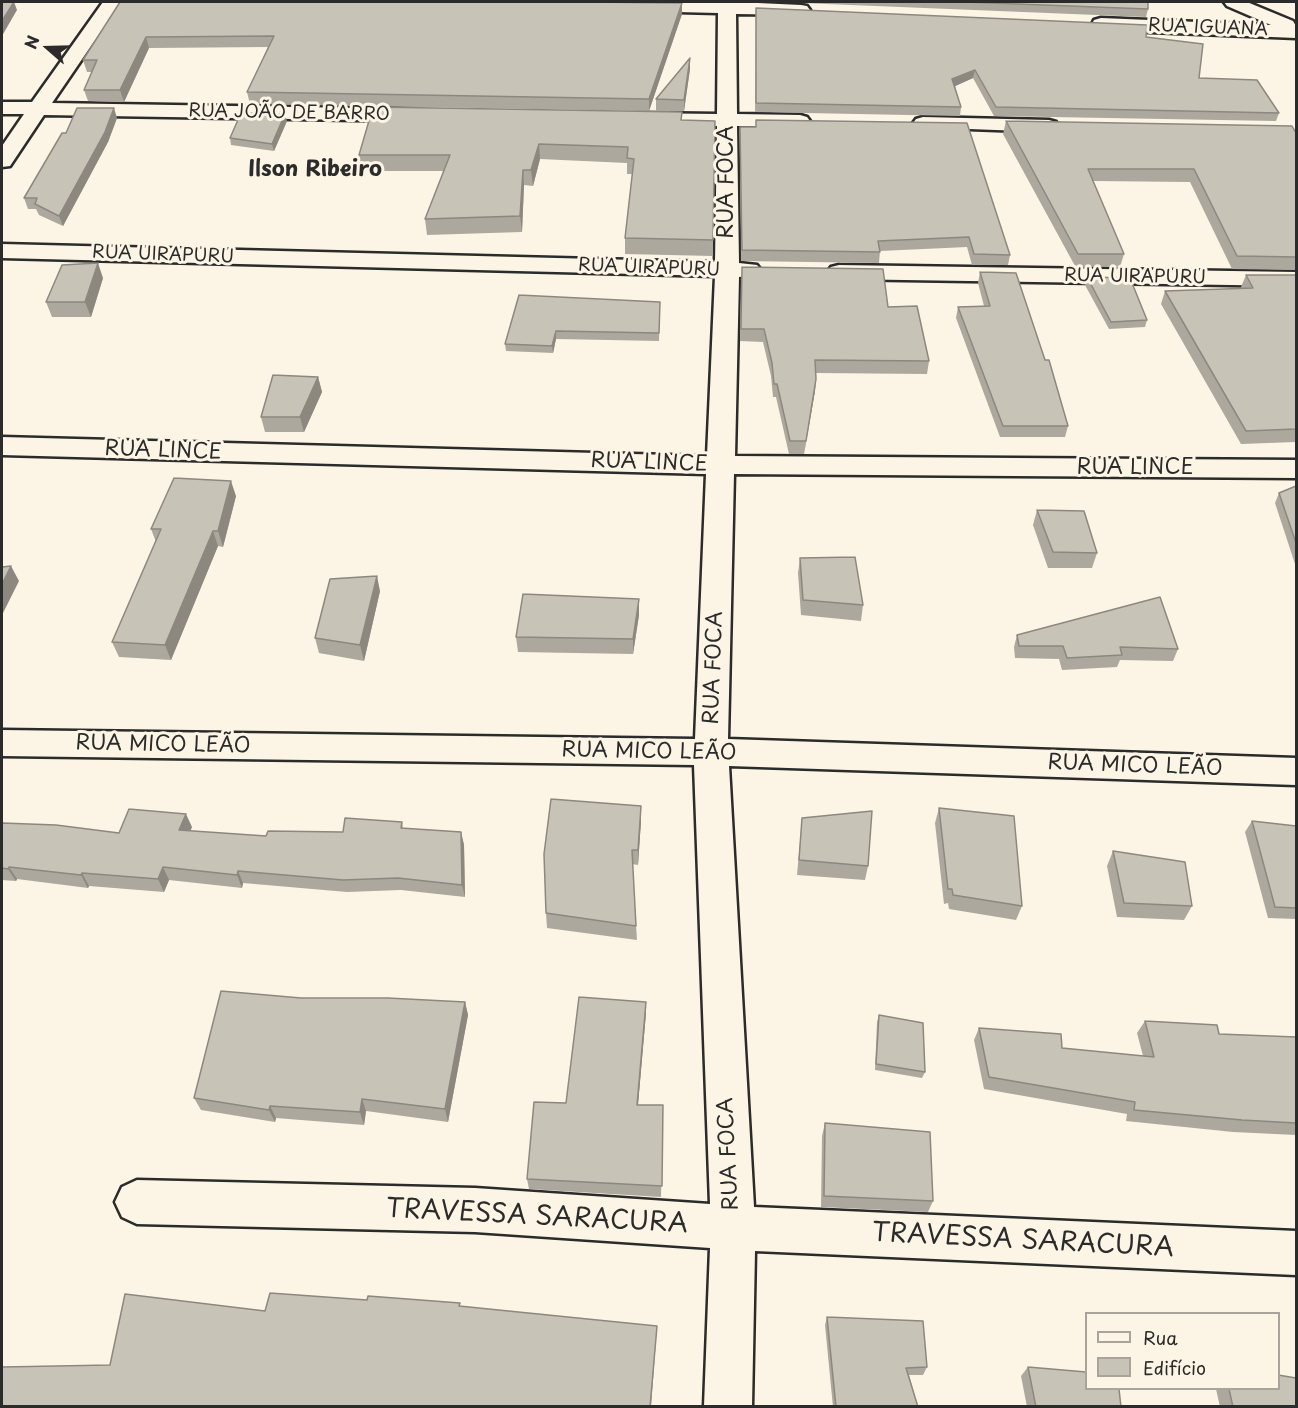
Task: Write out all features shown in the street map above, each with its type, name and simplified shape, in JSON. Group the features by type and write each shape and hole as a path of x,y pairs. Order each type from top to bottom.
{"street":[{"path":"2,161 112,2"},
{"path":"1233,2 1296,31"},
{"path":"622,6 727,4 822,11"},
{"name":"RUA FOCA","path":"727,4 727,270 711,752 733,1228 728,1407"},
{"name":"RUA IGUANA","path":"1083,23 1296,31"},
{"name":"RUA JOÃO DE BARRO","path":"2,108 442,115"},
{"path":"620,118 822,122"},
{"path":"905,123 1071,126"},
{"name":"RUA UIRAPURU","path":"2,251 774,271"},
{"name":"RUA UIRAPURU","path":"822,272 1296,279"},
{"name":"RUA LINCE","path":"2,446 722,465 1296,469"},
{"name":"RUA MICO LEÃO","path":"2,743 711,752 1296,771"},
{"name":"TRAVESSA SARACURA","path":"137,1202 475,1210 733,1228 1296,1253"}],"building":[{"path":"2,2 14,2 2,21"},
{"path":"120,2 682,3 649,99 247,92 274,36 146,37 120,90 84,90 97,60 83,60"},
{"path":"965,2 1148,2 1148,9"},
{"path":"756,8 1147,25 1146,37 1203,44 1199,78 1257,80 1279,113 996,107 975,70 952,79 961,107 756,103"},
{"path":"690,58 684,100 656,99"},
{"path":"373,107 682,112 681,120 715,121 713,240 625,238 634,159 627,158 628,147 539,144 531,170 523,170 520,216 425,219 450,155 359,155"},
{"path":"77,108 114,108 105,132 59,216 35,204 37,198 24,198 62,133 66,133"},
{"path":"241,113 285,114 272,144 230,138"},
{"path":"756,120 967,123 1010,255 974,254 969,237 878,241 880,252 742,250 740,127 756,127"},
{"path":"1006,121 1292,126 1296,133 1296,257 1237,256 1194,169 1088,169 1124,254 1078,254"},
{"path":"98,263 85,302 46,302 62,265"},
{"path":"742,267 883,269 888,307 917,306 929,361 815,360 816,379 806,441 790,441 777,384 774,384 764,329 741,329"},
{"path":"980,272 1016,273 1045,360 1049,360 1068,426 1003,426 958,307 990,306"},
{"path":"1246,275 1296,275 1296,429 1246,431 1165,291 1253,288"},
{"path":"1087,277 1130,278 1147,320 1111,322"},
{"path":"519,295 660,302 659,333 556,331 552,346 505,344"},
{"path":"273,375 318,377 300,417 261,417"},
{"path":"174,478 231,481 218,531 213,531 165,645 112,642 161,529 151,529"},
{"path":"1296,486 1296,543 1279,493"},
{"path":"1037,510 1084,511 1097,553 1053,552"},
{"path":"855,557 863,605 803,600 800,558"},
{"path":"11,566 2,584 2,567"},
{"path":"377,576 360,645 315,638 330,579"},
{"path":"523,594 639,599 633,639 516,637"},
{"path":"1160,597 1178,649 1120,647 1122,655 1067,658 1063,646 1019,646 1017,635"},
{"path":"551,799 641,806 638,850 632,850 636,926 546,913 544,854"},
{"path":"939,808 1014,816 1022,906 953,895 952,889 948,889"},
{"path":"129,809 186,814 179,830 266,836 268,831 343,832 345,818 402,822 401,828 461,832 462,885 398,878 343,880 238,871 237,875 163,867 158,879 2,868 2,823 56,825 119,833"},
{"path":"872,811 868,866 799,860 802,818"},
{"path":"1252,821 1296,826 1296,908 1275,907"},
{"path":"1113,851 1185,862 1192,906 1124,903"},
{"path":"221,991 301,998 388,998 465,1002 445,1109 362,1099 360,1112 270,1106 269,1110 194,1098"},
{"path":"579,997 646,1002 637,1105 663,1105 662,1186 527,1179 534,1102 566,1103"},
{"path":"879,1015 923,1023 925,1072 876,1064"},
{"path":"1145,1021 1217,1025 1219,1034 1296,1037 1296,1123 1134,1110 1135,1102 989,1077 979,1028 1061,1034 1062,1048 1154,1057"},
{"path":"825,1123 930,1132 933,1201 824,1196"},
{"path":"270,1293 367,1300 368,1296 460,1303 459,1306 657,1326 650,1407 2,1407 2,1367 110,1365 125,1294 265,1311"},
{"path":"827,1317 923,1321 927,1367 906,1368 918,1407 836,1407"},
{"path":"1028,1367 1085,1372 1085,1390 1119,1390 1121,1407 1036,1407"},
{"path":"1280,1375 1296,1378 1296,1407 1233,1407 1229,1390 1280,1390"}],"district":[{"name":"Ilson Ribeiro","path":"315,170"}]}
